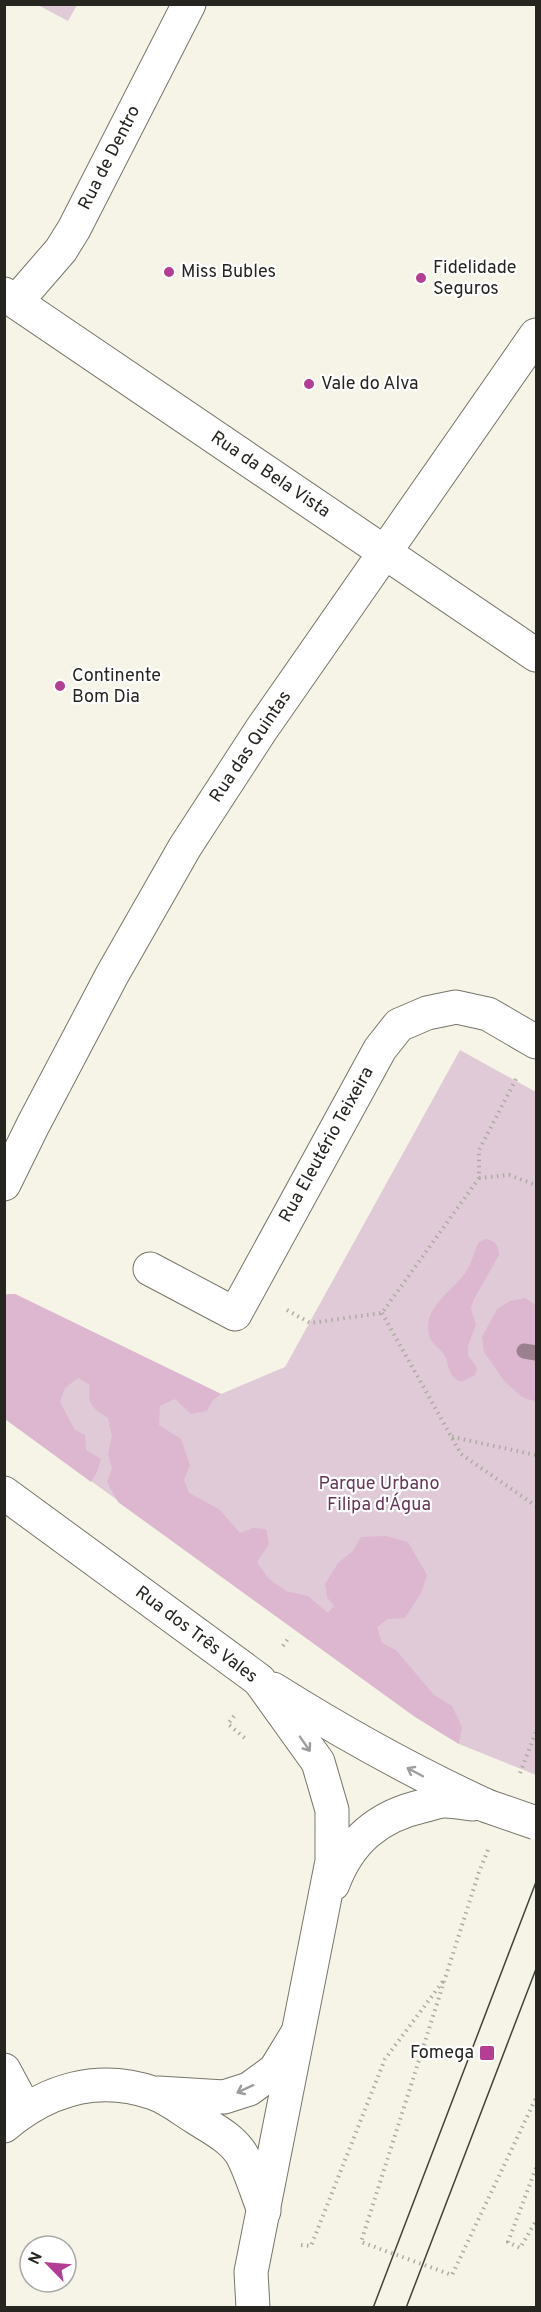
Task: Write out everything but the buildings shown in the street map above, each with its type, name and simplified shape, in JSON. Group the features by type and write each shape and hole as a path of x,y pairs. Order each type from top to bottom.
{"street":[{"name":"Rua de Dentro","path":"10,298 61,250 74,229 189,4"},
{"name":"Rua da Bela Vista","path":"10,298 537,655"},
{"name":"Rua das Quintas","path":"4,1184 107,986 184,847 261,730 537,334"},
{"name":"Rua Eleutério Teixeira","path":"150,1269 235,1314 380,1049 399,1025 427,1012 456,1007 488,1014 537,1042"},
{"name":"Rua dos Três Vales","path":"4,1493 259,1680 318,1762 332,1810 332,1861 251,2272 253,2307"},
{"path":"259,1680 346,1734 423,1776 487,1806 537,1823"},
{"path":"324,1905 337,1872 357,1842 377,1823 408,1810 444,1801 487,1806"},
{"path":"4,2070 14,2118 53,2095 88,2085 122,2086 154,2093 224,2097 249,2089 275,2070 298,2032"},
{"path":"154,2093 226,2137 241,2155 264,2211"}],"path":[{"path":"248,1288 310,1323 382,1313 479,1178 479,1150 520,1071"},
{"path":"479,1178 508,1175 537,1185"},
{"path":"382,1313 461,1454 537,1506"},
{"path":"452,1437 537,1455"},
{"path":"228,1724 253,1745"},
{"path":"519,1775 537,1732"},
{"path":"492,1840 479,1872 362,2242 452,2275 537,2098"},
{"path":"329,2201 385,2059 446,1977"},
{"path":"537,2169 508,2242 520,2248 537,2221"}],"green space":[{"path":"38,5 77,5 68,21"},
{"name":"Parque Urbano Filipa d'Água","path":"460,1050 536,1092 536,1775 459,1744 436,1730 5,1419 5,1295 15,1294 221,1394 285,1367"}],"shaded area":[{"path":"486,1239 496,1244 499,1255 473,1301 471,1309 476,1325 468,1346 468,1355 477,1368 475,1375 461,1382 452,1374 445,1356 430,1338 429,1319 438,1303 466,1272 479,1242"},
{"path":"15,1294 221,1394 213,1400 207,1411 191,1414 175,1399 160,1406 159,1425 181,1439 190,1465 184,1480 189,1493 219,1509 240,1533 253,1528 266,1529 269,1544 257,1562 268,1578 286,1591 308,1596 328,1613 334,1606 327,1597 325,1584 338,1563 353,1551 361,1537 386,1536 408,1542 427,1575 421,1593 405,1618 388,1619 377,1627 382,1643 396,1650 434,1695 452,1706 462,1727 459,1744 415,1717 118,1502 107,1482 112,1469 108,1454 112,1436 108,1418 90,1402 90,1385 78,1378 65,1388 60,1402 75,1430 85,1435 86,1450 101,1459 91,1482 5,1419 4,1295"},
{"path":"525,1298 536,1305 536,1402 522,1397 505,1382 484,1352 482,1337 497,1309 510,1301"}],"waterway":[{"path":"524,1351 536,1353"}],"tram line":[{"path":"373,2308 536,1882"},
{"path":"406,2308 536,1969"}],"place":[{"name":"Miss Bubles","path":"169,272"},
{"name":"Fidelidade Seguros","path":"421,278"},
{"name":"Vale do Alva","path":"309,384"},
{"name":"Continente Bom Dia","path":"60,686"},
{"name":"Fomega","path":"487,2053"}]}
